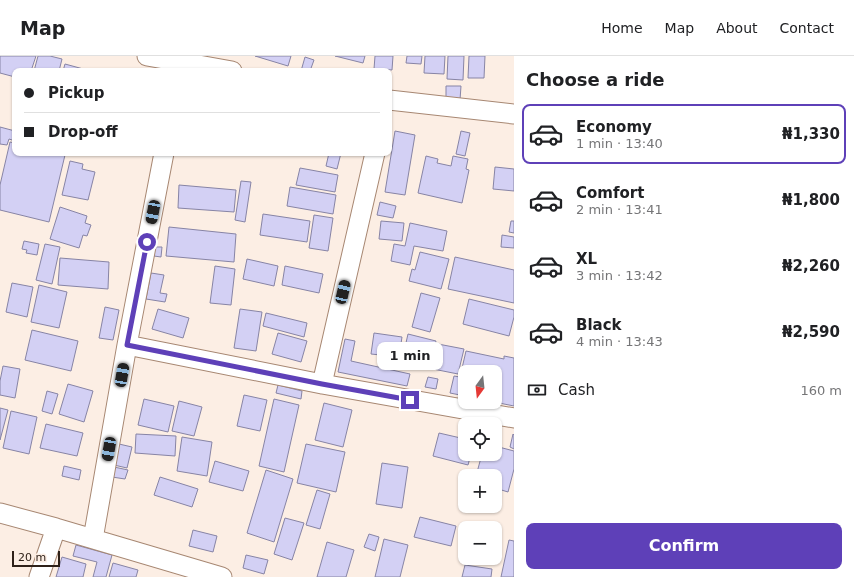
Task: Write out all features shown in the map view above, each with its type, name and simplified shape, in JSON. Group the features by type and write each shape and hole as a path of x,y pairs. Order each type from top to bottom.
{"street":[{"path":"147,56 180,66 201,68"},
{"path":"392,100 514,114"},
{"path":"93,539 127,345 163,156"},
{"path":"322,384 374,156"},
{"path":"127,345 322,384 514,418"},
{"path":"0,513 222,577"},
{"path":"39,577 56,528"}],"building":[{"path":"0,56 36,56 32,68 12,68 12,76 0,73"},
{"path":"38,56 50,56 62,59 60,68 35,68"},
{"path":"255,56 291,56 288,66"},
{"path":"335,56 365,56 363,63"},
{"path":"375,56 393,56 392,70 392,68 374,68"},
{"path":"407,56 422,56 421,64 406,63"},
{"path":"425,56 445,56 444,74 424,73"},
{"path":"448,56 464,56 463,80 447,79"},
{"path":"469,56 485,56 484,78 468,78"},
{"path":"305,57 314,60 311,68 302,68"},
{"path":"65,64 80,68 64,68"},
{"path":"446,86 461,86 460,100 446,99"},
{"path":"0,127 12,130 12,140 9,139 7,145 0,144"},
{"path":"395,131 415,135 405,195 385,192"},
{"path":"461,131 470,133 465,156 456,154"},
{"path":"10,142 12,142 12,156 65,156 49,222 0,210 0,185"},
{"path":"328,156 340,156 337,169 326,166"},
{"path":"426,156 438,159 437,163 451,166 453,156 468,159 466,169 469,170 462,203 418,193"},
{"path":"70,161 83,164 82,169 95,172 88,200 62,195"},
{"path":"495,167 514,169 514,191 493,189"},
{"path":"300,168 338,175 335,192 296,185"},
{"path":"241,181 251,182 245,222 235,220"},
{"path":"179,185 236,190 234,212 178,208"},
{"path":"290,187 336,195 333,214 287,206"},
{"path":"380,202 396,206 393,218 377,215"},
{"path":"60,207 87,216 85,223 91,225 87,236 83,235 79,248 50,239"},
{"path":"263,214 310,221 307,242 260,235"},
{"path":"314,215 333,218 328,251 309,248"},
{"path":"381,221 404,223 402,241 379,239"},
{"path":"511,221 514,221 514,233 509,232"},
{"path":"410,223 447,231 443,251 414,246 410,265 391,261 394,244 405,246"},
{"path":"169,227 236,234 234,262 166,256"},
{"path":"502,235 514,237 514,248 501,247"},
{"path":"24,241 39,244 37,255 26,253 27,250 22,249"},
{"path":"45,244 60,247 52,284 36,280"},
{"path":"155,247 162,247 161,257 154,256"},
{"path":"420,252 449,259 441,289 409,281 412,269 415,270"},
{"path":"455,257 514,270 514,303 448,289"},
{"path":"60,258 109,262 108,289 58,285"},
{"path":"247,259 278,266 274,286 243,279"},
{"path":"215,266 235,269 231,305 210,303"},
{"path":"285,266 323,274 319,293 282,285"},
{"path":"151,273 164,275 160,293 167,294 165,302 146,299"},
{"path":"12,283 33,287 27,317 6,312"},
{"path":"39,285 67,292 59,328 31,322"},
{"path":"421,293 440,298 430,332 412,327"},
{"path":"469,299 514,310 514,317 509,336 463,324"},
{"path":"105,307 119,310 113,340 99,338"},
{"path":"158,309 189,318 183,338 152,329"},
{"path":"240,309 262,312 256,351 234,348"},
{"path":"266,313 307,323 304,337 263,326"},
{"path":"32,330 78,341 71,371 25,360"},
{"path":"278,333 307,341 301,362 272,354"},
{"path":"374,333 402,337 399,357 371,354"},
{"path":"408,334 436,341 430,363 403,356"},
{"path":"345,339 355,341 351,361 410,374 407,386 338,372"},
{"path":"438,344 464,349 460,365 458,365 458,374 433,369"},
{"path":"466,351 504,359 504,356 514,358 514,406 502,404 502,365 463,365"},
{"path":"3,366 20,369 15,398 0,395 0,381"},
{"path":"454,376 458,377 458,395 450,393"},
{"path":"428,377 438,379 436,389 425,387"},
{"path":"68,384 93,391 84,422 59,414"},
{"path":"278,385 302,391 301,399 276,393"},
{"path":"47,391 58,394 52,414 42,411"},
{"path":"244,395 267,400 260,431 237,426"},
{"path":"144,399 174,406 168,432 138,425"},
{"path":"274,399 299,405 284,472 259,466"},
{"path":"179,401 202,407 194,436 172,431"},
{"path":"324,403 352,410 343,447 315,440"},
{"path":"0,408 8,410 0,440"},
{"path":"11,411 37,417 29,454 3,448"},
{"path":"46,424 83,433 77,456 40,448"},
{"path":"439,433 458,437 458,461 469,461 468,465 433,456"},
{"path":"136,434 176,436 175,456 135,453"},
{"path":"513,434 514,435 514,449 510,447"},
{"path":"182,437 212,442 207,476 177,471"},
{"path":"119,444 132,447 127,468 114,465"},
{"path":"306,444 345,452 336,492 297,483"},
{"path":"502,448 514,451 514,469 508,492 502,490 502,469 478,469 480,461 502,461"},
{"path":"215,461 249,471 243,491 209,482"},
{"path":"382,463 408,467 402,508 376,504"},
{"path":"64,466 81,470 79,480 62,476"},
{"path":"114,467 128,470 125,479 112,477"},
{"path":"266,470 293,479 274,542 247,533"},
{"path":"160,477 198,489 192,507 154,495"},
{"path":"317,490 330,494 320,529 306,525"},
{"path":"420,517 456,526 451,546 414,537"},
{"path":"285,518 304,523 292,560 274,554"},
{"path":"193,530 217,536 213,552 189,546"},
{"path":"369,534 379,537 375,551 364,547"},
{"path":"384,539 408,545 400,577 375,577"},
{"path":"509,540 514,541 514,577 501,577"},
{"path":"327,542 354,550 346,577 317,577"},
{"path":"76,545 112,555 106,577 93,577 97,562 73,556"},
{"path":"246,555 268,560 264,574 243,568"},
{"path":"62,557 86,564 83,577 56,577"},
{"path":"113,563 138,570 136,577 109,577"},
{"path":"465,565 492,569 491,577 462,577"}],"route":[{"path":"147,242 127,345 410,400"}]}
